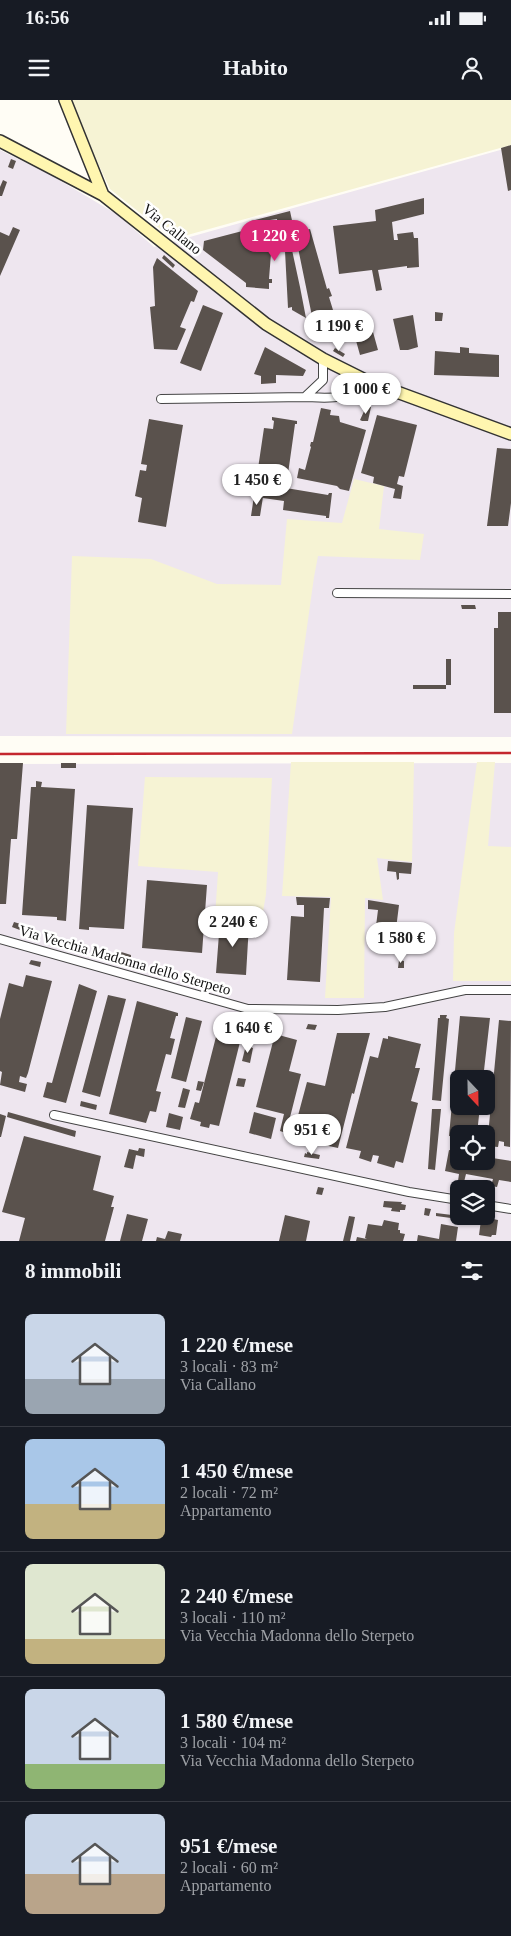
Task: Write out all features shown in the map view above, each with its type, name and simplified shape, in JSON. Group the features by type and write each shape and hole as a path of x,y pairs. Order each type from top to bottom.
{"street":[{"path":"65,100 103,195"},
{"name":"Via Callano","path":"0,141 103,195 266,324 323,359 367,381 511,434"},
{"path":"305,397 323,380 323,359"},
{"path":"161,399 345,396 358,390 367,381"},
{"path":"337,593 511,594"},
{"name":"Via Vecchia Madonna dello Sterpeto","path":"0,939 248,1009 338,1010 385,1007 465,990 511,990"},
{"path":"54,1115 409,1192 450,1199"},
{"path":"495,1206 511,1209"}],"shaded area":[{"path":"70,100 511,100 511,145 173,239 110,189 93,156"},
{"path":"511,147 511,737 0,736 0,150 49,174 118,215 154,247"},
{"path":"354,479 384,486 379,529 424,534 420,560 318,556 292,734 66,734 72,556 151,559 217,584 281,585 287,519 342,523"},
{"path":"291,762 414,762 412,862 377,858 383,900 365,898 364,998 325,998 331,897 282,896"},
{"path":"477,762 495,762 488,846 511,847 511,981 453,981 454,933"},
{"path":"511,763 511,1241 0,1241 0,764"},
{"path":"145,777 272,778 266,894 262,918 215,917 218,872 138,866"}],"building":[{"path":"511,145 511,190 508,191 501,148"},
{"path":"11,159 16,161 13,169 8,167"},
{"path":"3,180 7,182 2,196 0,196 0,187"},
{"path":"424,198 424,214 392,222 394,240 398,240 397,234 413,232 414,238 418,238 419,267 407,268 407,266 378,270 382,290 376,291 372,270 339,274 333,226 376,221 375,210"},
{"path":"290,211 293,225 298,224 299,232 310,229 327,289 329,288 332,296 329,297 341,336 336,336 334,332 321,327 313,321 297,243 284,243 285,251 278,252 277,219 270,220 269,240 272,241 269,279 272,279 272,283 269,283 269,289 246,287 246,283 203,250 204,241 250,229 251,221"},
{"path":"13,227 20,230 0,276 0,232 9,236"},
{"path":"292,250 306,318 292,310 292,307 288,308 285,251"},
{"path":"164,255 175,265 173,268 162,258"},
{"path":"157,258 198,291 194,302 191,301 180,327 186,329 177,350 154,349 150,307 155,306 153,267"},
{"path":"203,305 223,313 201,371 180,363"},
{"path":"435,312 443,313 442,321 435,321"},
{"path":"413,315 418,347 400,350 393,319"},
{"path":"373,332 378,350 360,355 355,337"},
{"path":"265,347 306,370 303,376 276,375 276,383 261,384 261,376 254,374"},
{"path":"460,347 469,348 469,353 499,355 499,377 434,375 435,351 460,353"},
{"path":"335,348 345,354 343,357 333,351"},
{"path":"366,407 371,407 368,421 362,421 360,420"},
{"path":"321,408 331,410 330,415 339,416 340,422 366,430 349,491 340,489 337,486 297,478 299,468 305,470"},
{"path":"377,415 417,425 404,477 399,476 397,484 403,486 401,499 393,498 395,489 373,483 374,477 361,473"},
{"path":"272,417 297,421 286,488 328,495 332,493 329,518 283,510 284,501 263,498 265,479 259,479 259,482 256,482 264,428 273,429 274,421"},
{"path":"149,419 183,425 166,527 138,522 142,498 135,496 140,470 146,471 147,465 141,464"},
{"path":"497,448 511,449 511,503 508,526 487,526"},
{"path":"254,496 263,497 260,516 251,516"},
{"path":"461,605 475,605 476,609 462,609"},
{"path":"498,612 511,612 511,713 494,713 494,628 498,628"},
{"path":"446,659 451,659 451,685 446,685"},
{"path":"413,685 446,685 446,689 413,689"},
{"path":"0,763 23,763 17,839 11,839 6,904 0,904"},
{"path":"61,763 76,763 76,768 61,768"},
{"path":"36,781 42,782 41,787 75,789 66,921 57,920 57,917 22,915 31,787 36,787"},
{"path":"87,805 133,808 124,929 89,927 89,930 79,929"},
{"path":"388,861 412,863 411,874 399,873 399,879 397,880 396,872 387,871"},
{"path":"147,880 207,885 202,953 142,948"},
{"path":"296,897 330,898 329,908 324,908 320,982 287,980 291,916 304,917 304,905 297,905"},
{"path":"368,900 399,905 394,945 374,942 378,910 368,909"},
{"path":"220,921 249,924 246,975 216,973"},
{"path":"14,922 27,926 25,932 12,927"},
{"path":"118,951 131,955 131,961 117,958"},
{"path":"31,960 41,962 40,967 29,964"},
{"path":"399,960 404,961 404,968 398,968"},
{"path":"185,973 195,976 194,981 184,978"},
{"path":"26,975 52,981 28,1073 26,1078 20,1076 19,1082 27,1084 25,1092 0,1085 2,1072 0,1071 0,1019 9,983 23,987"},
{"path":"79,984 97,991 66,1103 43,1097 47,1082 52,1083"},
{"path":"108,995 126,999 100,1097 82,1092"},
{"path":"137,1001 178,1013 170,1038 175,1039 171,1055 166,1054 156,1091 161,1092 156,1112 150,1111 146,1123 109,1114"},
{"path":"440,1015 447,1015 446,1018 449,1019 441,1101 432,1100 438,1018 440,1018"},
{"path":"460,1016 490,1018 484,1070 455,1070"},
{"path":"186,1017 202,1021 186,1082 171,1078"},
{"path":"499,1020 511,1021 510,1147 504,1146 504,1142 499,1141 498,1147 495,1147 495,1125 489,1125 490,1115 495,1115 494,1070"},
{"path":"308,1024 317,1025 315,1030 306,1029"},
{"path":"218,1029 242,1034 219,1126 210,1124 209,1128 200,1126 201,1122 190,1119 195,1102 199,1103"},
{"path":"337,1033 370,1033 338,1148 292,1138 307,1082 325,1086"},
{"path":"275,1034 297,1040 289,1071 301,1074 286,1133 280,1131 284,1114 256,1107"},
{"path":"388,1036 421,1044 415,1068 420,1068 411,1101 418,1103 403,1163 396,1161 394,1168 377,1163 379,1156 373,1155 371,1162 359,1158 361,1151 346,1148 370,1056 378,1058 383,1038 388,1039"},
{"path":"246,1045 253,1048 250,1063 242,1061"},
{"path":"238,1078 246,1079 244,1087 236,1086"},
{"path":"198,1081 204,1082 201,1091 196,1090"},
{"path":"183,1088 190,1090 185,1108 178,1107"},
{"path":"81,1101 97,1105 96,1110 80,1106"},
{"path":"432,1109 441,1109 435,1170 428,1169"},
{"path":"8,1112 76,1131 75,1137 7,1117"},
{"path":"254,1112 276,1118 271,1139 249,1133"},
{"path":"169,1113 183,1117 180,1130 166,1127"},
{"path":"0,1114 6,1116 1,1137 0,1137"},
{"path":"451,1115 479,1115 478,1125 450,1125"},
{"path":"24,1136 101,1156 93,1190 114,1196 111,1207 114,1207 105,1241 19,1241 25,1218 2,1212"},
{"path":"139,1148 145,1149 144,1157 136,1155 133,1169 124,1167 129,1149 138,1151"},
{"path":"449,1150 450,1170 495,1170 495,1158 511,1161 511,1182 499,1180 497,1187 495,1187 495,1180 493,1179 466,1174 464,1180 458,1180 459,1174 445,1171"},
{"path":"307,1152 320,1155 319,1159 304,1157"},
{"path":"318,1187 324,1188 322,1195 316,1194"},
{"path":"384,1201 402,1202 401,1204 406,1205 405,1210 400,1210 400,1212 391,1211 392,1208 383,1207"},
{"path":"425,1208 431,1209 429,1216 424,1215"},
{"path":"436,1213 450,1215 450,1218 436,1216"},
{"path":"127,1214 148,1219 142,1241 120,1241"},
{"path":"285,1215 310,1221 306,1241 279,1241"},
{"path":"349,1216 355,1217 350,1241 343,1241"},
{"path":"495,1219 498,1220 496,1235 491,1237 479,1235 480,1225 495,1225"},
{"path":"384,1220 399,1223 398,1230 400,1230 400,1233 405,1234 403,1241 356,1241 357,1237 367,1239 365,1238 368,1224 382,1226"},
{"path":"441,1224 458,1227 456,1241 417,1241 418,1235 439,1239"},
{"path":"168,1231 182,1234 180,1241 156,1241 157,1237 165,1239"}],"railway":[{"path":"0,754 511,753"}]}
